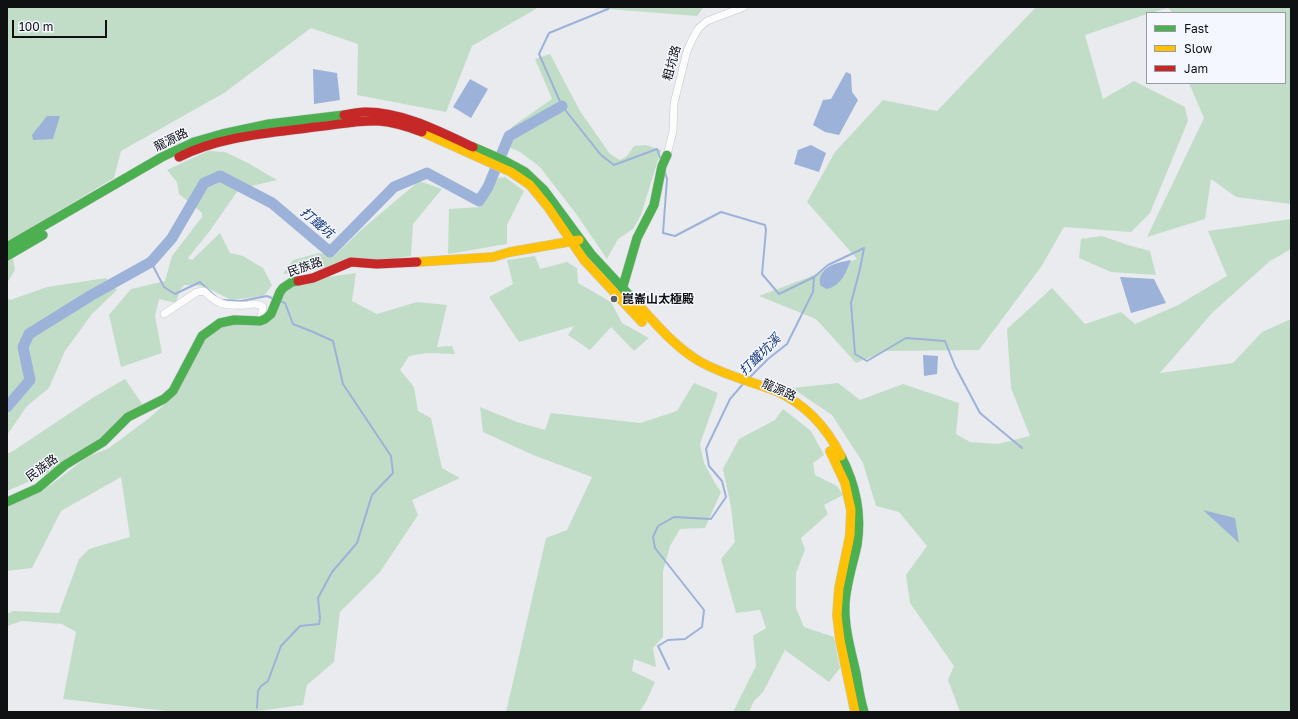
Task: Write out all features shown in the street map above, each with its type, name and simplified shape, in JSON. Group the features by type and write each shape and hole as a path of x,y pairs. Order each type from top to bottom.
{"main road":[{"path":"364,116 407,127 525,172 544,190 591,254 662,332 690,356 744,384"},
{"name":"龍源路","path":"7,247 162,158 194,142 222,134 269,124 364,116"},
{"name":"龍源路","path":"7,256 162,165 192,152 232,140 364,116"},
{"path":"620,297 637,238 654,205 662,166 667,155"},
{"path":"502,163 511,172 530,185 588,264 671,351 704,373 787,397 817,420 829,436 838,450 852,481 859,509 856,547 847,589 845,615 857,712"},
{"name":"民族路","path":"7,502 38,488 66,465 103,442 128,417 164,399 173,391 202,336 220,323 234,320 260,321 265,319 271,314 278,295 292,282 313,278 351,262 377,264 450,261 493,257 510,252 580,240"}],"street":[{"name":"粗坑路","path":"667,155 673,131 674,103 687,51 692,40 698,29 707,21 744,7"},
{"path":"164,314 197,292 204,291 211,299 219,303 232,306 259,304 263,307 260,321"}],"green space":[{"path":"7,7 539,7 472,46 446,112 357,95 358,44 311,28 224,93 121,151 114,178 7,242"},
{"path":"582,7 704,7 697,16"},
{"path":"1036,7 1291,7 1291,204 1236,197 1211,179 1205,219 1147,237 1204,118 1189,84 1286,84 1286,12 1172,12 1168,8 1154,12 1146,12 1146,14 1085,35 1103,99 1134,81 1185,107 1188,121 1150,213 1131,232 1064,227 1041,267 979,350 886,351 856,363 816,319 759,296 857,259 807,202 835,152 883,100 937,111"},
{"path":"550,54 580,111 610,154 620,160 627,156 634,146 646,145 661,150 641,215 633,229 618,239 607,259 577,215 540,167 520,152 500,143 513,126 552,99 535,59"},
{"path":"208,151 225,152 248,163 277,180 239,189 209,232 188,258 192,260 220,233 230,253 243,256 263,268 272,285 264,296 231,300 204,286 184,285 180,290 176,303 159,299 155,316 162,353 121,367 109,315 131,289 165,281 172,256 202,217 202,213 179,194 177,182 167,170"},
{"path":"505,177 524,191 507,225 507,244 448,254 449,209 480,207 498,178"},
{"path":"419,181 442,189 413,224 411,256 283,274 293,260 319,253 334,256 360,231"},
{"path":"1291,219 1291,249 1270,261 1213,312 1160,373 1233,363 1262,332 1291,319 1291,712 960,712 948,680 954,666 910,603 906,575 927,546 899,512 876,506 863,463 832,415 792,388 838,383 860,400 903,384 959,403 956,434 970,442 998,444 1030,436 1011,388 1007,329 1052,288 1085,324 1121,312 1135,324 1178,305 1227,276 1208,231"},
{"path":"1102,236 1150,251 1156,275 1111,272 1079,258 1081,239"},
{"path":"535,256 540,269 567,262 577,268 578,283 611,302 622,323 649,338 634,351 611,327 590,350 568,335 574,326 519,342 489,297 513,284 507,260"},
{"path":"13,258 15,270 7,283 7,262"},
{"path":"356,273 352,301 377,314 417,302 447,305 437,347 452,346 455,354 427,353 409,356 400,370 414,387 418,411 431,418 442,468 460,478 412,500 418,515 380,572 340,612 334,662 307,685 303,705 250,712 175,712 63,699 76,632 62,624 22,621 7,626 7,614 13,611 59,613 79,559 89,549 130,537 121,477 61,511 32,568 7,571 7,506 52,484 87,457 109,448 148,419 175,395 203,340 220,325 266,319 279,294 306,280"},
{"path":"106,278 117,290 92,314 65,351 49,388 27,406 7,435 7,298 10,300 47,287"},
{"path":"125,379 145,408 97,442 44,475 7,491 7,454 94,397"},
{"path":"694,383 718,393 700,444 704,463 721,492 705,528 680,529 670,546 663,571 663,637 653,648 656,667 634,659 632,671 655,682 646,702 639,712 506,712 546,538 567,530 592,477 533,455 483,432 480,407 517,422 545,430 551,413 640,423 677,411"},
{"path":"783,409 811,431 824,455 813,463 815,475 837,486 843,495 824,505 828,514 801,538 805,550 796,573 796,608 804,627 834,637 840,668 829,682 785,650 763,692 754,701 749,712 733,712 756,666 753,636 766,628 760,610 736,613 721,559 735,542 731,507 723,469 739,439 775,420"}],"water":[{"path":"313,69 337,73 340,100 314,104"},
{"path":"846,72 851,74 852,92 858,100 839,135 825,132 813,125 823,100 831,99"},
{"path":"470,79 488,89 471,118 453,107"},
{"path":"47,116 60,116 53,139 33,140 32,135"},
{"path":"811,145 826,153 819,172 794,164 798,150"},
{"path":"851,260 842,278 836,285 826,289 820,285 822,274 829,266"},
{"path":"1120,277 1154,279 1166,303 1131,313"},
{"path":"923,355 938,356 937,374 924,376"},
{"path":"1203,510 1235,518 1239,543"}],"waterway":[{"name":"打鐵坑","path":"609,7 608,9 549,33 539,54 562,106 601,155 614,165 657,149 661,160"},
{"name":"打鐵坑","path":"7,407 30,380 23,347 29,334 90,296 151,262 172,238 204,183 220,176 272,203 330,252 394,187 427,173 479,201 488,187 509,136 562,106"},
{"name":"打鐵坑溪","path":"665,172 667,179 663,233 675,236 721,212 765,225 766,230 762,274 779,294 814,277 813,292 787,344 768,359 749,378"},
{"path":"814,277 828,265 864,248 851,303 855,354 867,361 906,338 945,341 955,366 980,413 1022,448"},
{"path":"151,262 164,287 175,294 200,282 217,298"},
{"path":"222,300 241,301 267,296 274,299"},
{"path":"257,708 258,691 261,686 268,681 281,646 300,626 319,624 320,618 318,598 332,572 357,543 372,495 393,473 391,456 343,384 333,341 293,324 285,303 280,301"},
{"name":"打鐵坑溪","path":"669,669 658,646 668,640 685,639 702,627 704,610 655,548 653,537 658,526 674,517 711,519 726,497 722,481 709,466 706,449 730,399 743,384"}],"traffic: fast":[{"path":"7,247 162,157 194,142 222,134 269,124 344,115"},
{"path":"473,147 503,160 525,172 544,190 591,254 631,297"},
{"path":"621,293 637,238 654,205 662,166 667,155"},
{"path":"7,256 43,235"},
{"path":"7,502 38,488 65,465 103,442 128,417 164,399 173,391 202,336 220,323 234,320 260,321 265,319 271,314 283,288 292,282 298,281"},
{"path":"841,456 854,488 858,510 859,522 857,545 847,589 845,613 848,639 864,712"}],"traffic: slow":[{"path":"422,132 511,172 530,185 548,207 584,260 642,322"},
{"path":"417,262 493,257 510,252 579,240"},
{"path":"631,297 671,340 689,355 708,366 727,374 787,396 806,410 829,436 841,456"},
{"path":"830,451 845,483 851,510 850,535 839,588 837,615 840,640 855,712"}],"traffic: jam":[{"path":"344,115 365,112 393,115 420,124 473,147"},
{"path":"179,157 211,144 246,136 354,122 384,122 401,125 422,132"},
{"path":"298,281 313,278 351,262 377,264 417,262"}],"place":[{"name":"崑崙山太極殿","path":"614,299"}]}
